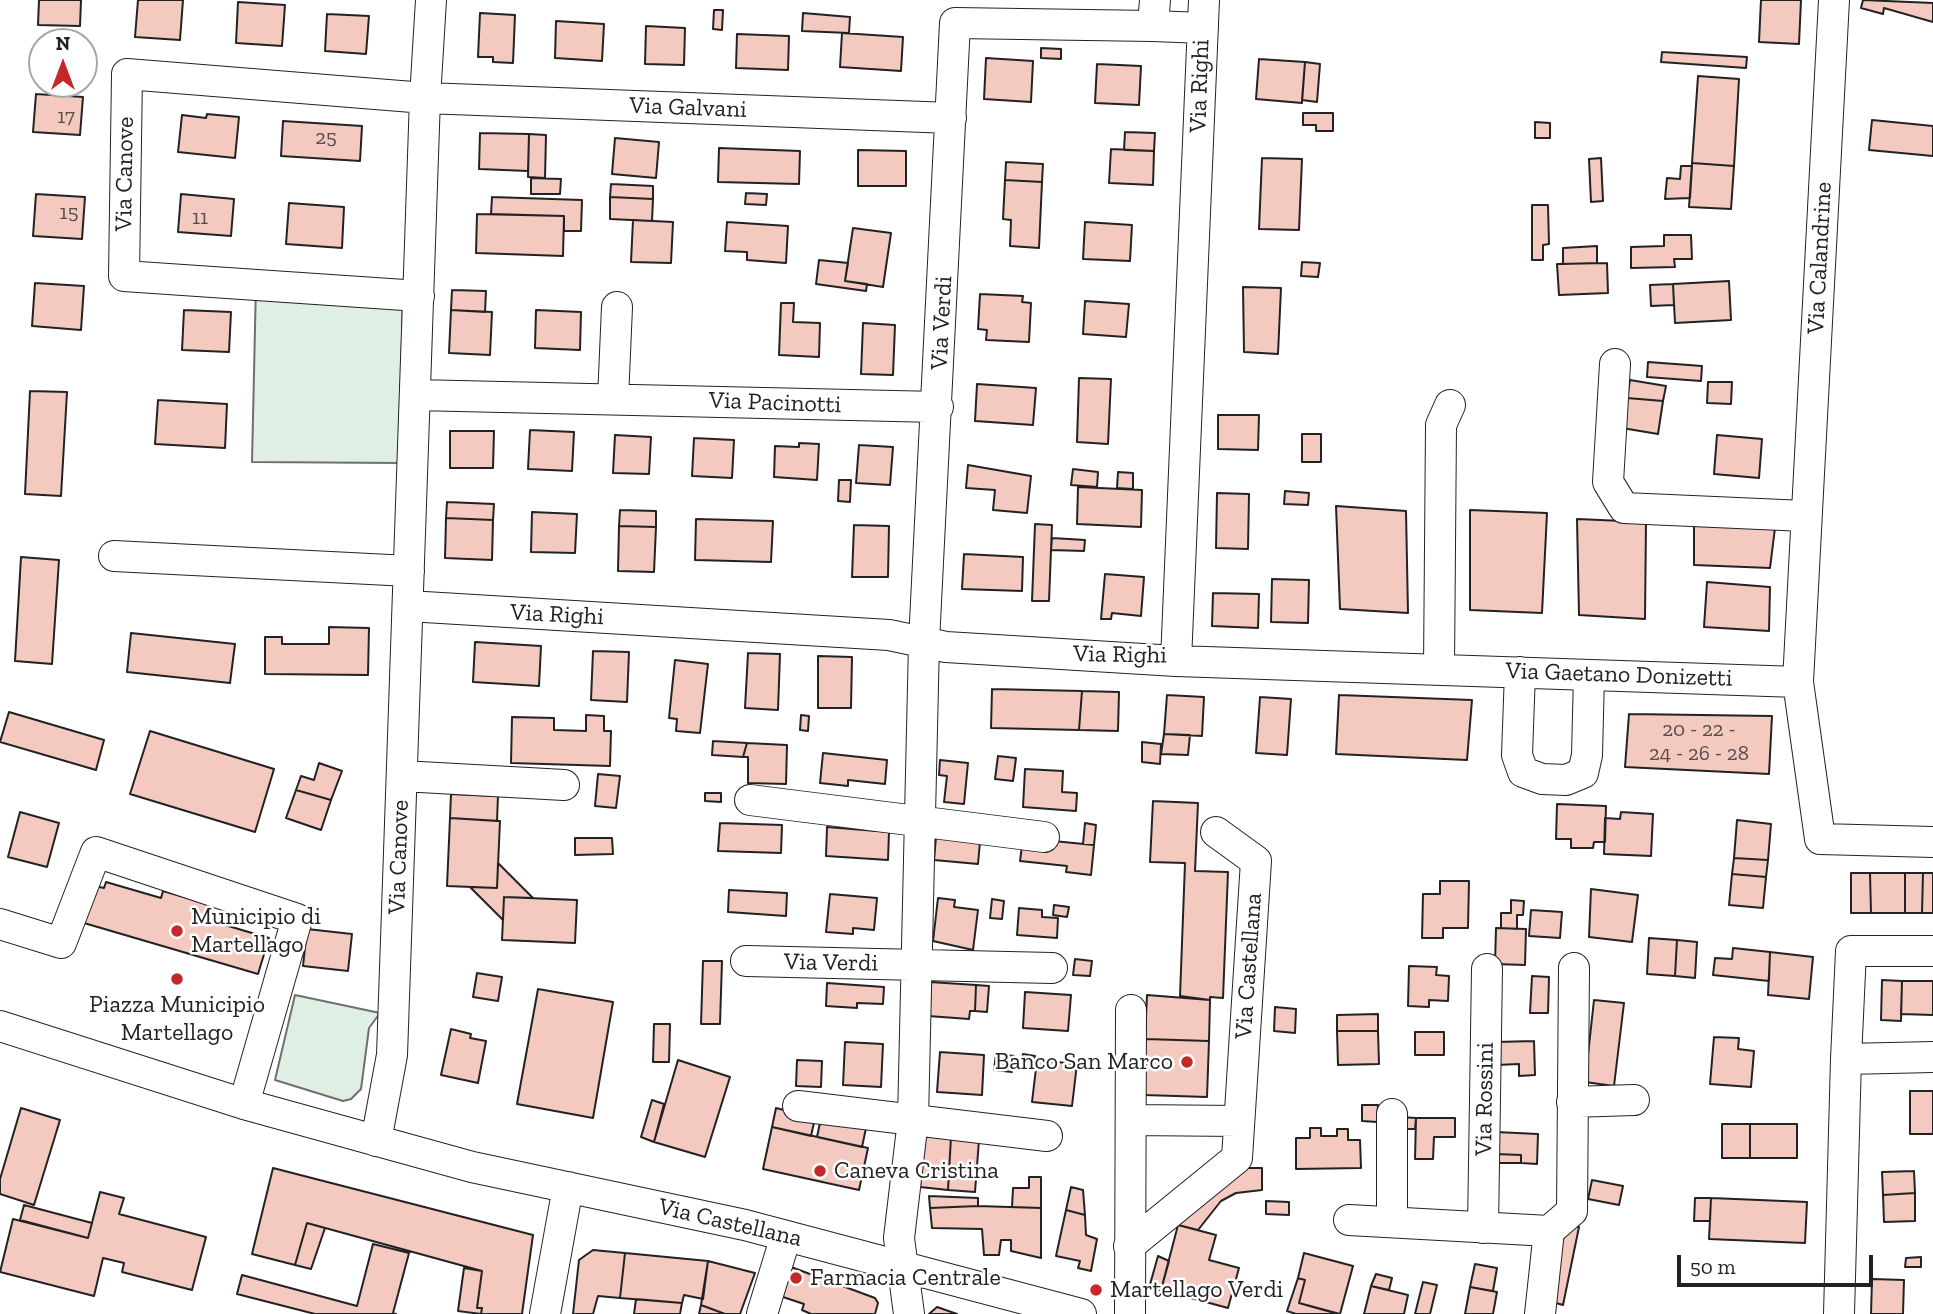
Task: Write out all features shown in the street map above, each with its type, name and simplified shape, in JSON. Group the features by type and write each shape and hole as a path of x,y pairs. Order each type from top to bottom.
{"street":[{"name":"Via Canove","path":"376,1141 392,1055 425,98 431,0"},
{"name":"Via Calandrine","path":"1834,0 1798,682 1820,839 1933,842"},
{"name":"Via Verdi","path":"909,1314 899,1238 913,1120 924,642 938,407 955,23 1154,13 1204,14"},
{"name":"Via Righi","path":"408,606 890,635 946,647 1176,661 1204,14"},
{"name":"Via Canove","path":"419,296 124,276 127,74 425,98"},
{"name":"Via Galvani","path":"425,98 951,118"},
{"path":"613,399 617,307"},
{"path":"1615,364 1608,482 1624,508 1805,516"},
{"name":"Via Pacinotti","path":"415,395 938,407"},
{"path":"1439,668 1441,425 1450,405"},
{"path":"114,556 410,571"},
{"name":"Via Gaetano Donizetti","path":"1176,661 1798,682"},
{"path":"1520,672 1517,755 1523,772 1542,779 1566,780 1583,773 1587,755 1588,675"},
{"path":"402,776 564,785"},
{"path":"750,800 1044,837"},
{"name":"Via Castellana","path":"1129,1246 1237,1158 1256,861 1216,832"},
{"path":"0,924 61,943 96,852 297,919 244,1104"},
{"path":"1839,1314 1851,951 1933,951"},
{"name":"Via Verdi","path":"746,961 1052,968"},
{"path":"1540,1314 1549,1231 1572,1211 1574,968"},
{"name":"Via Rossini","path":"1483,1228 1487,969"},
{"path":"1130,1314 1131,1010"},
{"name":"Via Castellana","path":"0,1026 244,1104 472,1167 786,1236 1081,1314"},
{"path":"1846,1059 1933,1057"},
{"path":"1572,1102 1634,1100"},
{"path":"798,1106 1047,1136"},
{"path":"1392,1114 1392,1222"},
{"path":"1131,1120 1240,1121"},
{"path":"545,1314 568,1187"},
{"path":"1349,1220 1549,1231"},
{"path":"762,1314 786,1236"}],"green space":[{"path":"256,284 403,295 399,463 252,462"},
{"path":"295,995 380,1013 369,1028 361,1089 351,1099 343,1101 275,1080"}],"building":[{"path":"39,0 81,0 80,26 38,25"},
{"path":"138,0 183,0 180,40 135,37"},
{"path":"1761,0 1801,0 1799,44 1759,42"},
{"path":"1863,0 1933,3 1933,22 1884,8 1883,14 1861,8"},
{"path":"238,2 285,5 282,46 236,43"},
{"path":"714,10 723,10 722,30 713,29"},
{"path":"480,13 515,15 513,63 493,62 493,57 478,57"},
{"path":"803,13 850,17 849,33 802,31"},
{"path":"327,14 369,16 366,54 325,51"},
{"path":"556,21 604,24 602,61 555,58"},
{"path":"646,26 685,28 684,65 645,64"},
{"path":"842,33 903,37 901,71 840,67"},
{"path":"737,34 789,36 788,70 736,68"},
{"path":"1041,48 1061,49 1061,59 1041,58"},
{"path":"1662,52 1747,57 1746,68 1661,62"},
{"path":"986,58 1033,61 1031,102 984,99"},
{"path":"1259,59 1305,62 1302,103 1256,99"},
{"path":"1305,62 1320,64 1317,102 1302,100"},
{"path":"1097,64 1141,66 1139,105 1095,103"},
{"path":"1698,76 1739,79 1734,166 1692,163"},
{"path":"36,98 83,98 80,135 33,132"},
{"path":"1303,113 1333,113 1333,131 1316,131 1316,125 1303,125"},
{"path":"207,114 239,117 235,158 178,152 182,115 206,118"},
{"path":"1872,120 1933,126 1933,156 1869,150"},
{"path":"283,121 362,126 360,161 281,156"},
{"path":"1535,122 1550,123 1550,138 1535,138"},
{"path":"1125,132 1155,133 1154,151 1124,150"},
{"path":"480,133 529,134 528,171 479,169"},
{"path":"529,134 546,135 545,178 528,177"},
{"path":"615,138 659,142 656,178 612,174"},
{"path":"719,148 800,151 799,184 718,182"},
{"path":"1111,149 1154,151 1153,185 1109,183"},
{"path":"858,150 906,151 906,186 858,186"},
{"path":"1262,158 1302,159 1299,230 1259,229"},
{"path":"1601,158 1603,201 1591,202 1589,159"},
{"path":"1006,162 1043,164 1042,182 1005,180"},
{"path":"1692,163 1734,166 1731,209 1689,207"},
{"path":"1681,166 1692,166 1690,198 1665,199 1667,178 1680,179"},
{"path":"531,178 561,179 560,194 531,194"},
{"path":"1005,180 1042,182 1039,248 1010,246 1011,220 1003,219"},
{"path":"611,184 653,186 653,199 610,197"},
{"path":"746,193 767,194 766,205 745,204"},
{"path":"36,194 85,197 82,239 33,236"},
{"path":"181,194 234,199 231,236 178,232"},
{"path":"492,197 582,200 581,231 564,231 564,216 491,214"},
{"path":"610,197 653,199 652,221 610,219"},
{"path":"289,203 344,207 342,248 286,244"},
{"path":"1532,205 1548,205 1549,244 1543,245 1543,260 1532,260"},
{"path":"477,214 564,216 563,256 476,253"},
{"path":"633,220 673,222 671,263 631,262"},
{"path":"727,222 788,226 786,263 747,260 747,252 725,251"},
{"path":"1085,222 1132,225 1130,261 1083,259"},
{"path":"853,228 891,233 883,287 845,281"},
{"path":"1664,235 1691,235 1692,259 1674,259 1675,267 1631,268 1631,247 1664,246"},
{"path":"1597,246 1597,263 1563,264 1563,248"},
{"path":"819,260 848,263 845,281 867,284 866,291 816,284"},
{"path":"1302,262 1320,263 1318,277 1301,276"},
{"path":"1607,263 1608,293 1559,295 1557,264"},
{"path":"1729,281 1731,320 1675,323 1673,284"},
{"path":"35,283 84,286 81,330 32,326"},
{"path":"1673,284 1674,305 1651,306 1650,285"},
{"path":"1243,287 1281,288 1278,354 1244,352"},
{"path":"452,290 486,291 485,312 451,310"},
{"path":"980,294 1023,296 1022,302 1031,303 1029,342 986,340 987,330 978,329"},
{"path":"1085,301 1129,304 1126,337 1083,334"},
{"path":"781,303 794,303 793,322 820,323 819,357 779,355"},
{"path":"184,310 231,312 229,352 182,350"},
{"path":"451,310 492,312 490,355 449,353"},
{"path":"536,310 581,312 580,350 535,348"},
{"path":"863,323 895,325 893,375 861,374"},
{"path":"1648,362 1702,366 1701,381 1647,377"},
{"path":"1079,378 1111,379 1108,444 1077,442"},
{"path":"1630,380 1666,386 1663,401 1627,398"},
{"path":"1708,382 1732,382 1731,404 1707,403"},
{"path":"977,384 1036,388 1033,425 975,421"},
{"path":"30,391 67,392 61,496 25,494"},
{"path":"1627,398 1663,401 1658,434 1622,428"},
{"path":"158,400 227,404 225,448 155,444"},
{"path":"1218,415 1259,415 1258,450 1218,449"},
{"path":"530,430 574,432 572,471 528,469"},
{"path":"450,431 494,431 493,468 450,468"},
{"path":"1302,434 1321,434 1321,462 1302,462"},
{"path":"615,435 651,437 649,474 613,473"},
{"path":"1717,435 1762,439 1759,478 1714,474"},
{"path":"694,438 734,440 732,478 692,476"},
{"path":"799,443 819,444 817,480 774,477 775,446 799,447"},
{"path":"859,445 893,447 890,485 856,483"},
{"path":"968,465 1031,476 1027,513 993,510 995,490 966,488"},
{"path":"1073,469 1098,472 1097,487 1071,485"},
{"path":"1118,472 1133,473 1133,489 1117,488"},
{"path":"839,480 851,480 850,502 838,501"},
{"path":"1078,487 1142,490 1141,527 1077,524"},
{"path":"1285,491 1309,493 1308,505 1284,504"},
{"path":"1217,493 1249,494 1248,549 1216,548"},
{"path":"447,502 494,504 493,520 446,518"},
{"path":"1336,506 1406,511 1408,613 1340,609"},
{"path":"620,510 656,511 656,527 619,526"},
{"path":"1470,510 1547,513 1542,613 1470,610"},
{"path":"532,512 577,514 575,553 531,552"},
{"path":"446,518 493,520 492,560 445,558"},
{"path":"696,519 773,521 771,562 695,560"},
{"path":"1577,519 1646,522 1645,619 1579,615"},
{"path":"1694,522 1775,528 1770,568 1694,565"},
{"path":"1035,524 1052,525 1049,601 1032,601"},
{"path":"854,525 889,526 888,577 852,577"},
{"path":"619,526 656,527 654,572 618,571"},
{"path":"1052,538 1085,540 1084,551 1051,550"},
{"path":"964,554 1023,557 1022,591 962,589"},
{"path":"21,557 59,560 52,664 15,661"},
{"path":"1105,574 1144,577 1141,616 1112,613 1111,619 1101,619"},
{"path":"1272,579 1309,580 1308,623 1271,622"},
{"path":"1707,582 1770,587 1769,631 1704,627"},
{"path":"1213,593 1259,594 1258,628 1212,626"},
{"path":"329,627 369,628 368,675 265,674 265,637 282,637 282,644 329,644"},
{"path":"131,633 235,644 230,683 127,672"},
{"path":"475,642 541,646 539,686 473,682"},
{"path":"593,651 629,652 627,702 591,700"},
{"path":"748,653 780,654 778,710 745,708"},
{"path":"818,656 852,657 851,708 818,708"},
{"path":"675,660 708,664 700,733 676,731 677,719 669,718"},
{"path":"992,689 1082,691 1079,730 991,728"},
{"path":"1082,691 1119,692 1118,731 1079,730"},
{"path":"1167,695 1204,697 1202,736 1164,734"},
{"path":"1339,695 1472,700 1467,760 1336,754"},
{"path":"1260,697 1291,699 1287,755 1256,753"},
{"path":"9,712 104,740 96,770 0,742"},
{"path":"1629,714 1772,716 1769,774 1625,767"},
{"path":"586,715 604,716 604,731 611,731 610,766 511,763 512,717 554,718 554,730 586,731"},
{"path":"801,715 809,716 808,731 800,730"},
{"path":"150,731 274,769 255,832 130,794"},
{"path":"1164,734 1190,735 1188,755 1161,754"},
{"path":"713,741 747,743 743,757 712,755"},
{"path":"1142,742 1161,744 1160,764 1142,762"},
{"path":"747,743 787,745 786,784 748,783 748,757 743,757"},
{"path":"823,753 887,760 885,784 848,780 848,786 820,783"},
{"path":"998,756 1016,758 1013,781 995,779"},
{"path":"940,760 968,763 964,804 944,802 947,776 939,775"},
{"path":"319,763 342,771 331,800 296,790 301,776 314,780"},
{"path":"1025,769 1063,771 1062,792 1077,793 1076,811 1023,807"},
{"path":"598,774 620,776 616,808 595,806"},
{"path":"296,790 331,800 321,830 286,818"},
{"path":"705,793 721,793 721,802 705,801"},
{"path":"451,794 498,796 497,821 450,818"},
{"path":"1153,801 1198,803 1195,871 1228,872 1223,998 1210,997 1210,1000 1180,996 1185,863 1150,862"},
{"path":"1557,804 1606,806 1605,842 1594,842 1593,848 1571,848 1571,839 1556,839"},
{"path":"20,812 59,823 47,867 8,857"},
{"path":"1621,812 1653,814 1651,856 1604,854 1605,818 1620,819"},
{"path":"450,818 500,821 497,888 447,886"},
{"path":"1737,820 1771,824 1768,860 1734,858"},
{"path":"720,823 782,825 781,853 718,851"},
{"path":"1085,823 1096,825 1094,845 1083,844"},
{"path":"827,827 889,832 888,860 826,856"},
{"path":"936,837 980,842 978,864 934,860"},
{"path":"575,838 612,838 613,854 575,855"},
{"path":"1023,838 1094,845 1091,875 1066,872 1067,866 1020,861"},
{"path":"1734,858 1768,860 1766,877 1732,874"},
{"path":"498,863 533,898 504,897 503,920 470,887 497,888"},
{"path":"1851,873 1870,873 1871,913 1851,913"},
{"path":"1870,873 1905,873 1905,913 1871,913"},
{"path":"1905,873 1923,873 1922,913 1905,913"},
{"path":"1923,873 1933,873 1933,913 1922,913"},
{"path":"1732,874 1766,877 1763,908 1729,905"},
{"path":"1440,881 1469,881 1468,928 1443,928 1443,938 1422,938 1423,894 1440,894"},
{"name":"Municipio di Martellago","path":"106,882 161,898 163,891 212,905 208,920 269,938 258,974 84,923 95,886 104,888"},
{"path":"1591,889 1638,895 1632,942 1589,937"},
{"path":"729,890 787,893 786,916 728,912"},
{"path":"830,894 877,898 874,930 853,928 853,934 826,932"},
{"path":"504,897 577,900 575,943 502,940"},
{"path":"938,898 955,900 954,907 978,910 973,950 933,941"},
{"path":"992,899 1004,901 1002,919 990,918"},
{"path":"1511,900 1524,901 1523,915 1517,915 1517,929 1501,928 1501,913 1511,913"},
{"path":"1054,905 1069,907 1067,917 1053,915"},
{"path":"1019,908 1042,910 1042,917 1058,918 1057,938 1017,935"},
{"path":"1531,910 1562,912 1560,938 1529,936"},
{"path":"1496,928 1526,929 1525,965 1495,964"},
{"path":"307,929 352,934 348,971 303,966"},
{"path":"1649,938 1677,940 1675,976 1647,974"},
{"path":"1677,940 1697,942 1695,978 1675,976"},
{"path":"1733,948 1770,952 1769,981 1713,975 1715,958 1732,959"},
{"path":"1770,952 1813,957 1809,999 1768,995"},
{"path":"1075,959 1092,961 1090,976 1073,975"},
{"path":"703,961 722,961 720,1024 701,1024"},
{"path":"1409,966 1437,967 1436,975 1449,976 1448,1001 1429,1000 1429,1007 1408,1006"},
{"path":"477,973 502,977 498,1001 473,997"},
{"path":"1532,976 1549,977 1548,1013 1530,1013"},
{"path":"1882,980 1902,981 1901,1021 1881,1020"},
{"path":"1902,981 1933,981 1933,1015 1901,1014"},
{"path":"930,982 976,985 975,1011 970,1011 969,1019 928,1016"},
{"path":"827,983 884,987 883,1004 857,1003 857,1008 826,1006"},
{"path":"976,985 989,986 987,1012 975,1011"},
{"path":"538,989 613,1002 593,1118 517,1104"},
{"path":"1025,992 1071,995 1068,1031 1023,1028"},
{"path":"1147,995 1210,1000 1209,1041 1145,1039"},
{"path":"1594,1000 1624,1003 1614,1086 1585,1082"},
{"path":"1275,1007 1296,1009 1295,1033 1274,1031"},
{"path":"1378,1014 1378,1031 1337,1031 1337,1015"},
{"path":"654,1024 670,1024 669,1062 653,1062"},
{"path":"451,1029 471,1034 470,1038 486,1041 478,1083 441,1075"},
{"path":"1337,1031 1378,1031 1379,1064 1338,1065"},
{"path":"1415,1032 1444,1032 1444,1055 1415,1055"},
{"path":"1714,1037 1739,1038 1738,1049 1754,1051 1751,1087 1710,1084"},
{"path":"1145,1039 1209,1041 1207,1097 1144,1095"},
{"path":"1534,1041 1535,1075 1519,1076 1519,1064 1497,1065 1496,1042"},
{"path":"845,1042 883,1044 881,1087 843,1085"},
{"path":"940,1052 984,1055 982,1095 937,1092"},
{"path":"996,1054 1014,1056 1012,1072 994,1070"},
{"path":"1023,1054 1035,1056 1033,1068 1020,1066"},
{"path":"678,1060 730,1077 705,1157 654,1142"},
{"path":"797,1060 822,1061 821,1087 796,1086"},
{"path":"1037,1060 1077,1064 1072,1106 1032,1102"},
{"path":"1910,1091 1933,1091 1933,1134 1910,1134"},
{"path":"652,1100 664,1104 654,1142 641,1137"},
{"path":"1362,1105 1378,1105 1377,1122 1362,1121"},
{"path":"21,1108 60,1120 34,1205 0,1194 0,1179"},
{"path":"776,1108 815,1118 811,1136 772,1127"},
{"path":"1400,1117 1416,1118 1415,1129 1400,1129"},
{"path":"821,1118 866,1128 862,1147 817,1137"},
{"path":"1416,1118 1455,1118 1455,1137 1434,1137 1433,1159 1415,1159"},
{"path":"1722,1124 1750,1124 1750,1158 1722,1158"},
{"path":"1750,1124 1797,1124 1797,1158 1750,1158"},
{"path":"772,1127 868,1148 859,1190 763,1169"},
{"path":"1310,1128 1321,1128 1321,1136 1337,1136 1337,1129 1348,1129 1348,1140 1360,1140 1361,1168 1296,1169 1296,1138 1310,1138"},
{"path":"1496,1132 1538,1134 1537,1164 1521,1163 1521,1155 1496,1154"},
{"path":"925,1135 951,1137 948,1190 920,1187"},
{"path":"951,1137 979,1140 975,1192 948,1190"},
{"path":"1496,1154 1521,1155 1521,1163 1495,1163"},
{"path":"273,1168 533,1235 522,1314 481,1314 482,1308 477,1308 482,1271 307,1223 295,1265 252,1254"},
{"path":"1247,1168 1262,1168 1262,1190 1236,1193 1221,1201 1198,1230 1178,1225"},
{"path":"1914,1171 1915,1193 1883,1195 1882,1172"},
{"path":"1029,1177 1041,1177 1041,1208 1012,1207 1013,1188 1029,1188"},
{"path":"1592,1180 1623,1186 1619,1205 1588,1199"},
{"path":"1071,1187 1083,1190 1085,1215 1066,1210"},
{"path":"100,1192 124,1198 119,1214 206,1237 192,1290 122,1272 124,1263 103,1258 94,1296 0,1272 13,1219 88,1238"},
{"path":"1915,1193 1915,1221 1884,1222 1883,1195"},
{"path":"929,1196 978,1198 978,1206 930,1208"},
{"path":"1695,1198 1711,1198 1710,1221 1694,1221"},
{"path":"1711,1198 1807,1202 1805,1243 1709,1239"},
{"path":"1266,1201 1289,1202 1289,1215 1266,1214"},
{"path":"24,1205 92,1223 88,1238 20,1220"},
{"path":"930,1208 1041,1208 1041,1258 1011,1251 1011,1240 1001,1240 999,1255 984,1255 982,1229 932,1228"},
{"path":"1066,1210 1085,1215 1086,1235 1097,1239 1091,1271 1078,1268 1080,1261 1056,1256"},
{"path":"307,1223 325,1228 311,1269 295,1265"},
{"path":"1178,1225 1216,1235 1209,1260 1239,1268 1228,1308 1161,1290"},
{"path":"1570,1226 1579,1227 1563,1305 1549,1301 1557,1251"},
{"path":"373,1244 409,1253 393,1313 396,1314 315,1314 237,1294 242,1275 357,1306"},
{"path":"593,1250 625,1253 620,1298 598,1296 593,1314 573,1314 579,1260"},
{"path":"625,1253 708,1261 703,1299 684,1295 682,1303 620,1298"},
{"path":"1304,1253 1353,1266 1340,1314 1299,1303 1305,1280 1298,1278"},
{"path":"1158,1256 1169,1261 1161,1290 1149,1288"},
{"path":"1921,1257 1921,1267 1905,1267 1906,1258"},
{"path":"708,1261 755,1273 740,1314 725,1314 701,1305"},
{"path":"1475,1264 1497,1268 1493,1291 1470,1287"},
{"path":"791,1267 875,1298 878,1303 875,1314 811,1314 802,1310 804,1304 780,1296"},
{"path":"464,1268 482,1271 477,1308 482,1308 481,1314 458,1311"},
{"path":"1376,1274 1392,1278 1389,1290 1371,1286"},
{"path":"1298,1278 1305,1280 1299,1303 1338,1314 1296,1314 1287,1311"},
{"path":"1872,1279 1904,1280 1903,1314 1871,1314"},
{"path":"1423,1282 1437,1285 1430,1314 1415,1314"},
{"path":"1371,1286 1408,1295 1404,1314 1364,1314"},
{"path":"1470,1287 1497,1292 1493,1314 1465,1314"},
{"path":"636,1299 682,1303 680,1314 634,1314"},
{"path":"701,1305 725,1314 699,1314"},
{"path":"937,1307 957,1314 929,1314"}],"place":[{"name":"Municipio di Martellago","path":"177,931"},
{"name":"Piazza Municipio Martellago","path":"177,979"},
{"name":"Banco San Marco","path":"1187,1062"},
{"name":"Caneva Cristina","path":"820,1171"},
{"name":"Farmacia Centrale","path":"796,1278"},
{"name":"Martellago Verdi","path":"1096,1290"}]}
